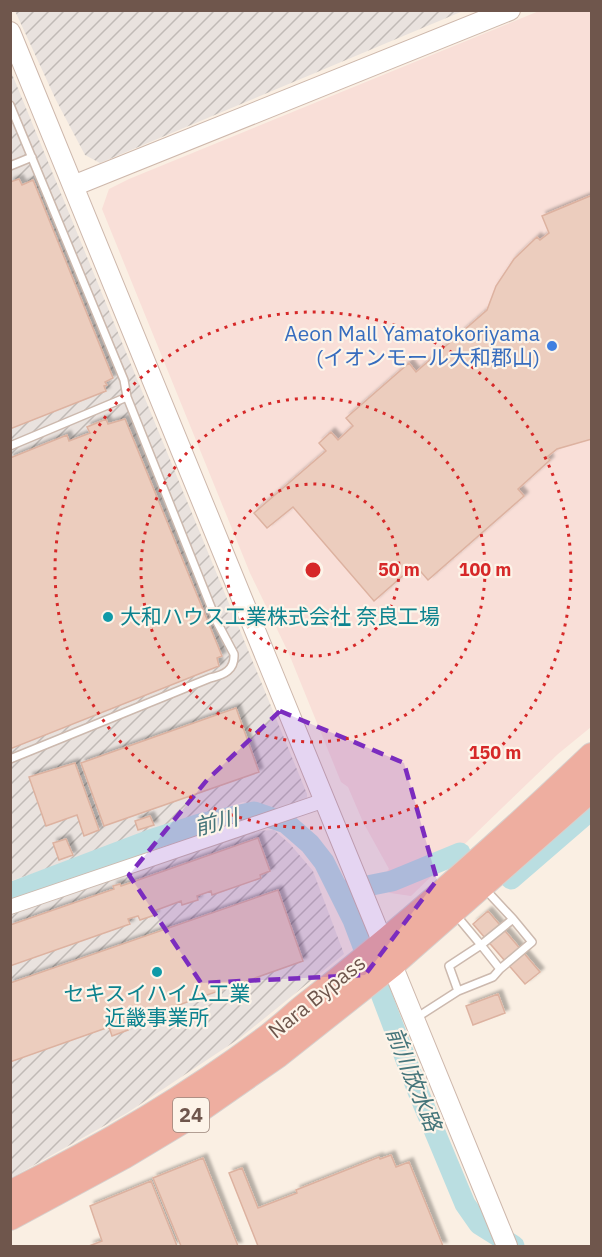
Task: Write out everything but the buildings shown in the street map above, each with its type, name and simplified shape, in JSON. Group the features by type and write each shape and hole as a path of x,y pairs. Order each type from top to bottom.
{"highway":[{"name":"Nara Bypass","path":"381,959 591,756"},
{"name":"Nara Bypass","path":"10,1194 113,1140 179,1099 351,983 381,959 452,910 591,788"},
{"name":"Nara Bypass","path":"10,1217 104,1168 188,1117 322,1021 351,983"}],"street":[{"path":"73,186 510,10"},
{"path":"10,32 325,800 381,959 414,1019 507,1246"},
{"path":"10,908 325,800"}],"lane":[{"path":"10,105 124,380 127,398 218,622 234,654 229,671 222,676 210,678 10,759"},
{"path":"10,166 32,157"},
{"path":"10,446 127,398"},
{"path":"414,1019 458,991 493,977 532,942 482,884"},
{"path":"452,910 500,969"},
{"path":"458,991 449,966 513,920"}],"highlighted area":[{"path":"280,711 404,763 437,880 365,975 201,983 129,875 207,780"}],"shaded area":[{"path":"15,11 463,11 100,163 85,155 56,100"},
{"path":"539,11 591,11 591,727 558,754 411,896 390,893 383,887 381,878 389,869 363,822 348,787 341,782 289,654 250,573 102,209 109,189 129,179"},
{"path":"10,69 307,794 307,799 272,811 243,802 11,881"},
{"path":"274,830 290,844 313,871 344,954 240,1038 127,1113 11,1178 10,915 255,831"}],"waterway":[{"name":"前川","path":"511,879 592,809"},
{"name":"前川放水路","path":"10,893 150,840 200,824 254,812 286,823 310,844 324,862 353,920 419,1094 465,1204 479,1224 514,1246"},
{"name":"前川","path":"342,891 392,881 460,853"}],"place":[{"name":"Aeon Mall Yamatokoriyama (イオンモール大和郡山)","path":"552,346"},
{"name":"大和ハウス工業株式会社 奈良工場","path":"108,617"},
{"name":"セキスイハイム工業 近畿事業所","path":"157,972"}]}
